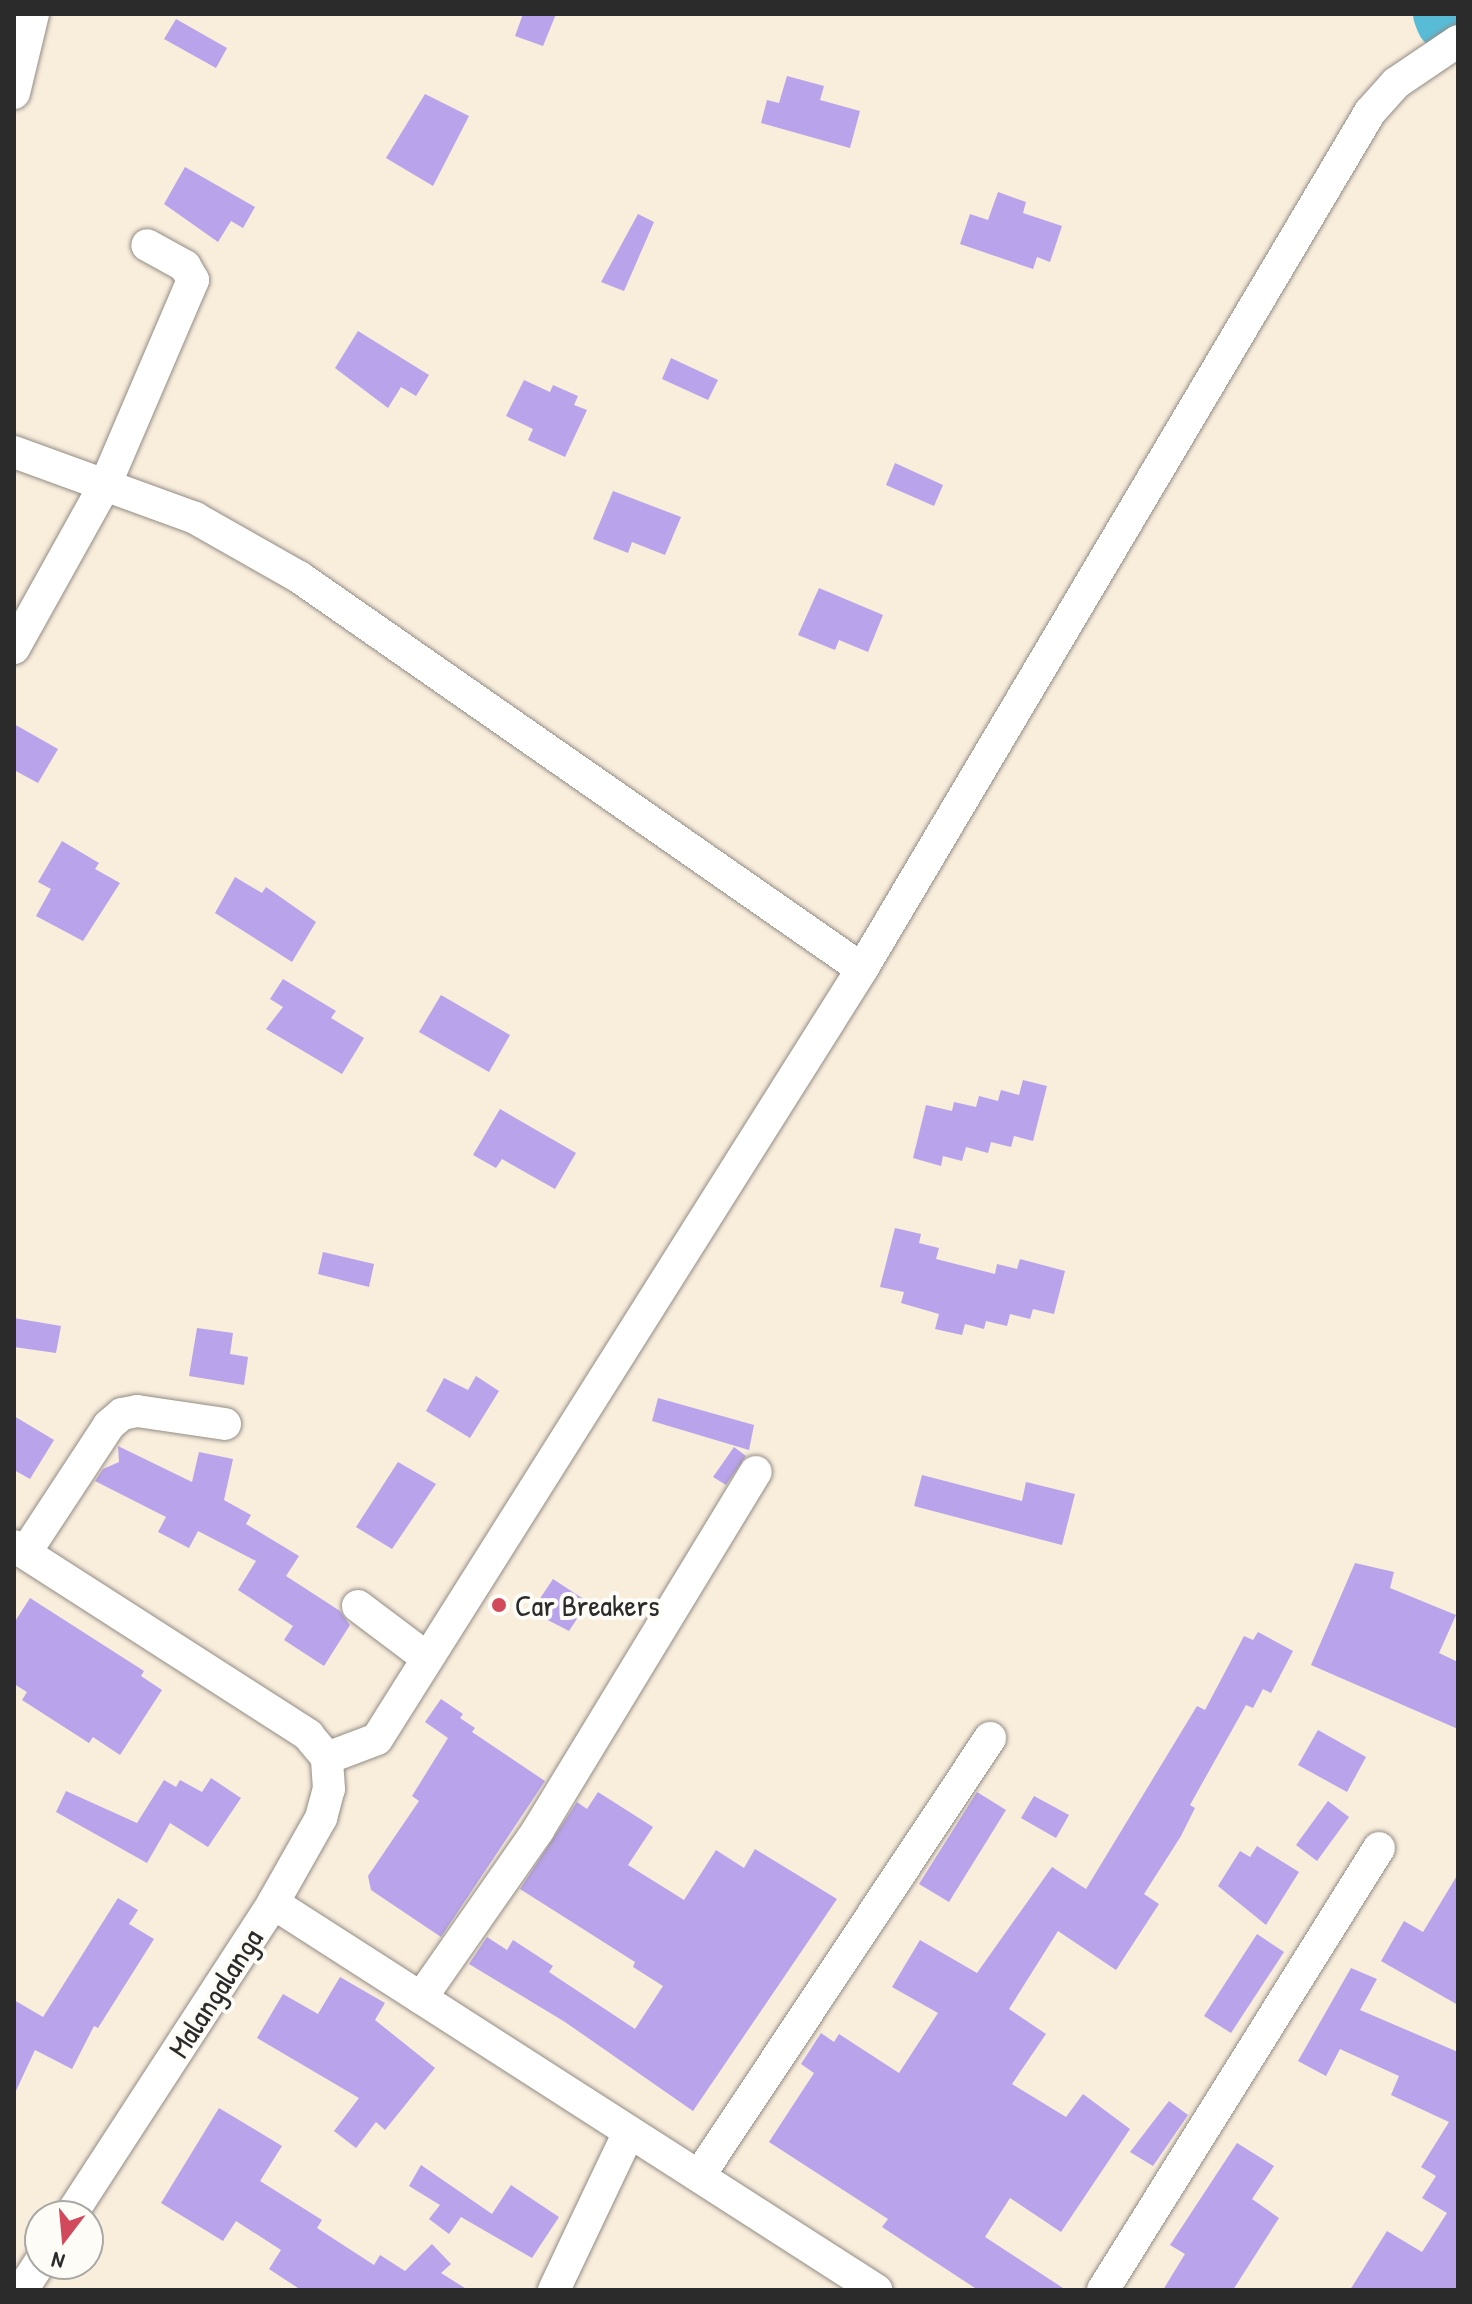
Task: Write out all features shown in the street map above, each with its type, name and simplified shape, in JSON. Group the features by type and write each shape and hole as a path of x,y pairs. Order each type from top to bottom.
{"street":[{"path":"16,76 33,14"},
{"path":"225,1424 137,1411 122,1414 109,1425 19,1549 308,1735 327,1758 377,1739 862,969 1370,112 1396,83 1458,41"},
{"path":"14,648 106,483 193,280 185,266 147,245"},
{"path":"14,452 195,518 299,577 862,969"},
{"path":"421,1998 538,1830 756,1472"},
{"path":"358,1606 427,1658"},
{"path":"699,2176 990,1738"},
{"name":"Malangalanga","path":"80,2200 273,1903 321,1818 329,1789 327,1758"},
{"path":"1103,2290 1379,1848"},
{"path":"273,1903 876,2290"},
{"path":"554,2290 629,2132"}],"building":[{"path":"523,14 556,14 543,46 515,36"},
{"path":"176,19 227,48 216,68 164,39"},
{"path":"787,76 824,86 820,100 860,111 850,148 761,123 767,100 779,103"},
{"path":"425,94 469,116 433,186 386,158"},
{"path":"185,167 255,207 243,228 231,221 218,242 164,204"},
{"path":"998,192 1026,202 1023,213 1062,226 1050,262 1037,257 1033,269 960,244 970,214 988,220"},
{"path":"638,214 654,222 624,291 601,282"},
{"path":"358,331 429,375 416,396 401,387 388,408 335,368"},
{"path":"671,358 718,380 708,400 662,379"},
{"path":"524,380 550,392 553,385 578,396 574,405 587,410 565,457 528,440 533,429 506,416"},
{"path":"895,463 943,485 934,506 886,485"},
{"path":"613,491 681,517 665,555 632,542 628,553 593,539"},
{"path":"819,588 883,615 868,652 839,640 835,650 798,635"},
{"path":"14,724 58,749 38,783 14,770"},
{"path":"62,841 99,863 95,869 120,883 83,941 36,916 51,889 38,882"},
{"path":"235,877 262,893 266,887 316,922 292,962 215,913"},
{"path":"283,979 336,1011 331,1018 364,1038 342,1074 266,1029 283,1007 270,999"},
{"path":"441,995 510,1035 489,1072 419,1032"},
{"path":"1023,1080 1047,1086 1033,1141 1014,1136 1011,1147 991,1142 988,1153 966,1147 962,1161 943,1156 941,1166 913,1158 926,1105 952,1111 954,1102 976,1107 979,1096 998,1101 1001,1090 1019,1095"},
{"path":"500,1109 576,1153 555,1189 502,1159 496,1168 473,1155"},
{"path":"895,1228 921,1234 919,1243 939,1248 936,1259 995,1274 997,1264 1017,1269 1020,1259 1065,1271 1054,1314 1033,1309 1030,1319 1010,1314 1007,1326 986,1321 984,1329 965,1324 962,1335 935,1329 939,1314 901,1303 904,1292 880,1287"},
{"path":"323,1252 374,1264 369,1287 318,1274"},
{"path":"14,1318 61,1326 56,1353 14,1347"},
{"path":"197,1328 233,1333 230,1354 248,1357 244,1385 189,1376"},
{"path":"476,1376 499,1391 470,1438 426,1411 444,1378 468,1390"},
{"path":"658,1398 754,1425 749,1450 652,1421"},
{"path":"14,1416 54,1440 30,1479 14,1470"},
{"path":"118,1446 192,1482 199,1452 233,1459 224,1500 251,1515 246,1524 299,1556 286,1576 340,1611 350,1625 324,1666 284,1640 293,1626 238,1590 256,1561 198,1531 189,1548 158,1532 166,1517 95,1481 103,1469 119,1462"},
{"path":"734,1447 746,1456 726,1485 713,1477"},
{"path":"398,1462 436,1484 392,1549 356,1527"},
{"path":"922,1475 1022,1501 1026,1482 1075,1494 1062,1545 914,1506"},
{"path":"1355,1563 1394,1572 1390,1588 1456,1615 1439,1653 1458,1662 1458,1729 1311,1665"},
{"path":"553,1579 588,1602 569,1631 536,1614 535,1606"},
{"path":"30,1598 144,1671 141,1676 162,1690 120,1755 93,1737 89,1743 22,1700 27,1692 14,1684 14,1623"},
{"path":"1258,1632 1293,1651 1271,1693 1263,1689 1253,1708 1246,1705 1190,1805 1195,1808 1181,1836 1144,1894 1159,1904 1116,1970 1058,1931 1009,2009 1046,2034 1012,2084 1066,2117 1083,2094 1130,2129 1061,2232 1010,2198 985,2237 1066,2290 978,2290 882,2227 888,2219 769,2142 814,2073 801,2064 821,2033 834,2042 839,2034 899,2073 938,2013 892,1987 920,1940 977,1973 1052,1867 1086,1889 1197,1706 1205,1710 1244,1636 1253,1640"},
{"path":"441,1699 463,1714 460,1718 475,1728 472,1732 545,1781 441,1937 371,1890 368,1876 419,1801 412,1796 448,1738 425,1722"},
{"path":"1318,1730 1366,1757 1347,1792 1298,1765"},
{"path":"211,1778 241,1798 208,1847 170,1823 147,1863 56,1812 66,1791 137,1823 164,1780 176,1787 180,1780 202,1792"},
{"path":"598,1792 653,1827 628,1865 684,1900 716,1850 744,1868 755,1849 837,1899 693,2111 565,2022 469,1964 487,1937 507,1950 513,1940 553,1966 549,1972 635,2029 663,1986 633,1967 635,1962 520,1889 577,1802 587,1809"},
{"path":"977,1792 1006,1810 949,1902 919,1884"},
{"path":"1034,1796 1069,1815 1056,1838 1021,1818"},
{"path":"1328,1801 1349,1817 1317,1861 1296,1845"},
{"path":"1257,1846 1299,1872 1266,1925 1218,1886 1240,1851 1250,1857"},
{"path":"1458,1874 1458,2005 1381,1961 1404,1921 1423,1932"},
{"path":"118,1898 138,1910 129,1924 154,1939 98,2028 94,2026 72,2069 35,2050 14,2095 14,2000 43,2017"},
{"path":"1257,1934 1284,1952 1231,2033 1204,2016"},
{"path":"1351,1968 1377,1979 1360,2010 1458,2052 1458,2290 1350,2290 1387,2231 1422,2252 1447,2213 1422,2198 1436,2176 1421,2167 1449,2122 1391,2095 1399,2076 1340,2049 1326,2076 1298,2061"},
{"path":"340,1977 385,2003 375,2020 435,2068 385,2130 376,2122 356,2148 334,2131 359,2098 257,2038 283,1994 318,2014"},
{"path":"1169,2101 1188,2115 1153,2166 1130,2152"},
{"path":"219,2108 282,2146 260,2181 322,2220 317,2228 374,2265 380,2255 405,2271 432,2244 451,2264 441,2273 468,2290 301,2290 269,2269 281,2250 236,2221 223,2241 161,2203"},
{"path":"1237,2143 1274,2166 1252,2199 1279,2218 1233,2290 1163,2290 1185,2254 1170,2245"},
{"path":"421,2165 492,2214 511,2185 559,2217 532,2258 461,2217 449,2234 429,2219 440,2205 409,2186"}],"waterway":[{"path":"1440,14 1443,22"}],"place":[{"name":"Car Breakers","path":"499,1605"}]}
